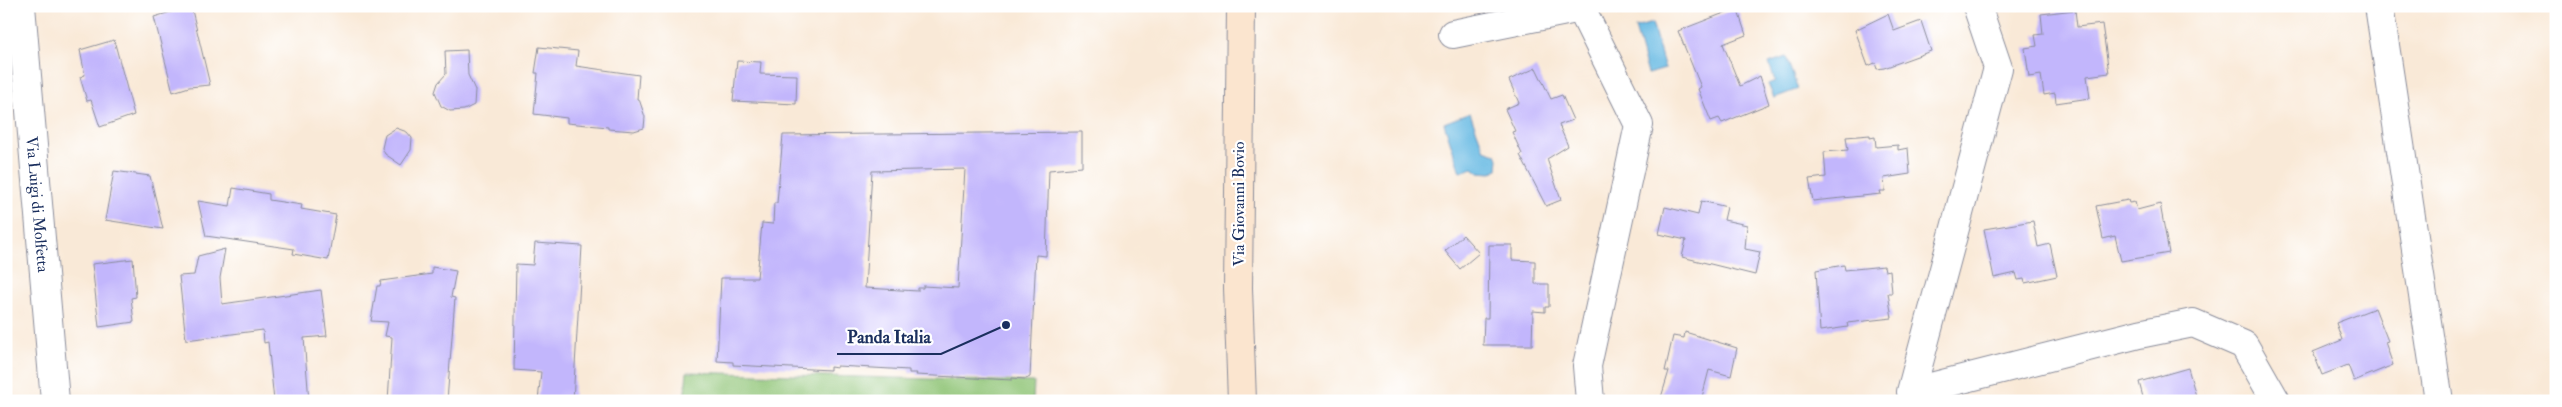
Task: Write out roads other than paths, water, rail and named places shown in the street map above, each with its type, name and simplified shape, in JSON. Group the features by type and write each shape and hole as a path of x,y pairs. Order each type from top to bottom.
{"main road":[{"name":"Via Giovanni Bovio","path":"1241,6 1238,288 1242,401"}],"street":[{"name":"Via Luigi di Molfetta","path":"21,6 55,401"},
{"path":"1911,396 1998,68 1977,6"},
{"path":"2379,6 2438,401"},
{"path":"1453,34 1583,7 1640,125 1587,366 1590,401"},
{"path":"1911,396 2139,334 2193,323 2244,345 2276,401"}],"water":[{"path":"1652,23 1665,69 1648,74 1635,28"},
{"path":"1786,57 1798,89 1774,98 1768,84 1775,81 1769,63"},
{"path":"1470,113 1484,150 1496,154 1498,159 1497,169 1492,173 1478,172 1473,168 1460,172 1444,123"}],"place":[{"name":"Panda Italia","path":"1006,325"}]}
